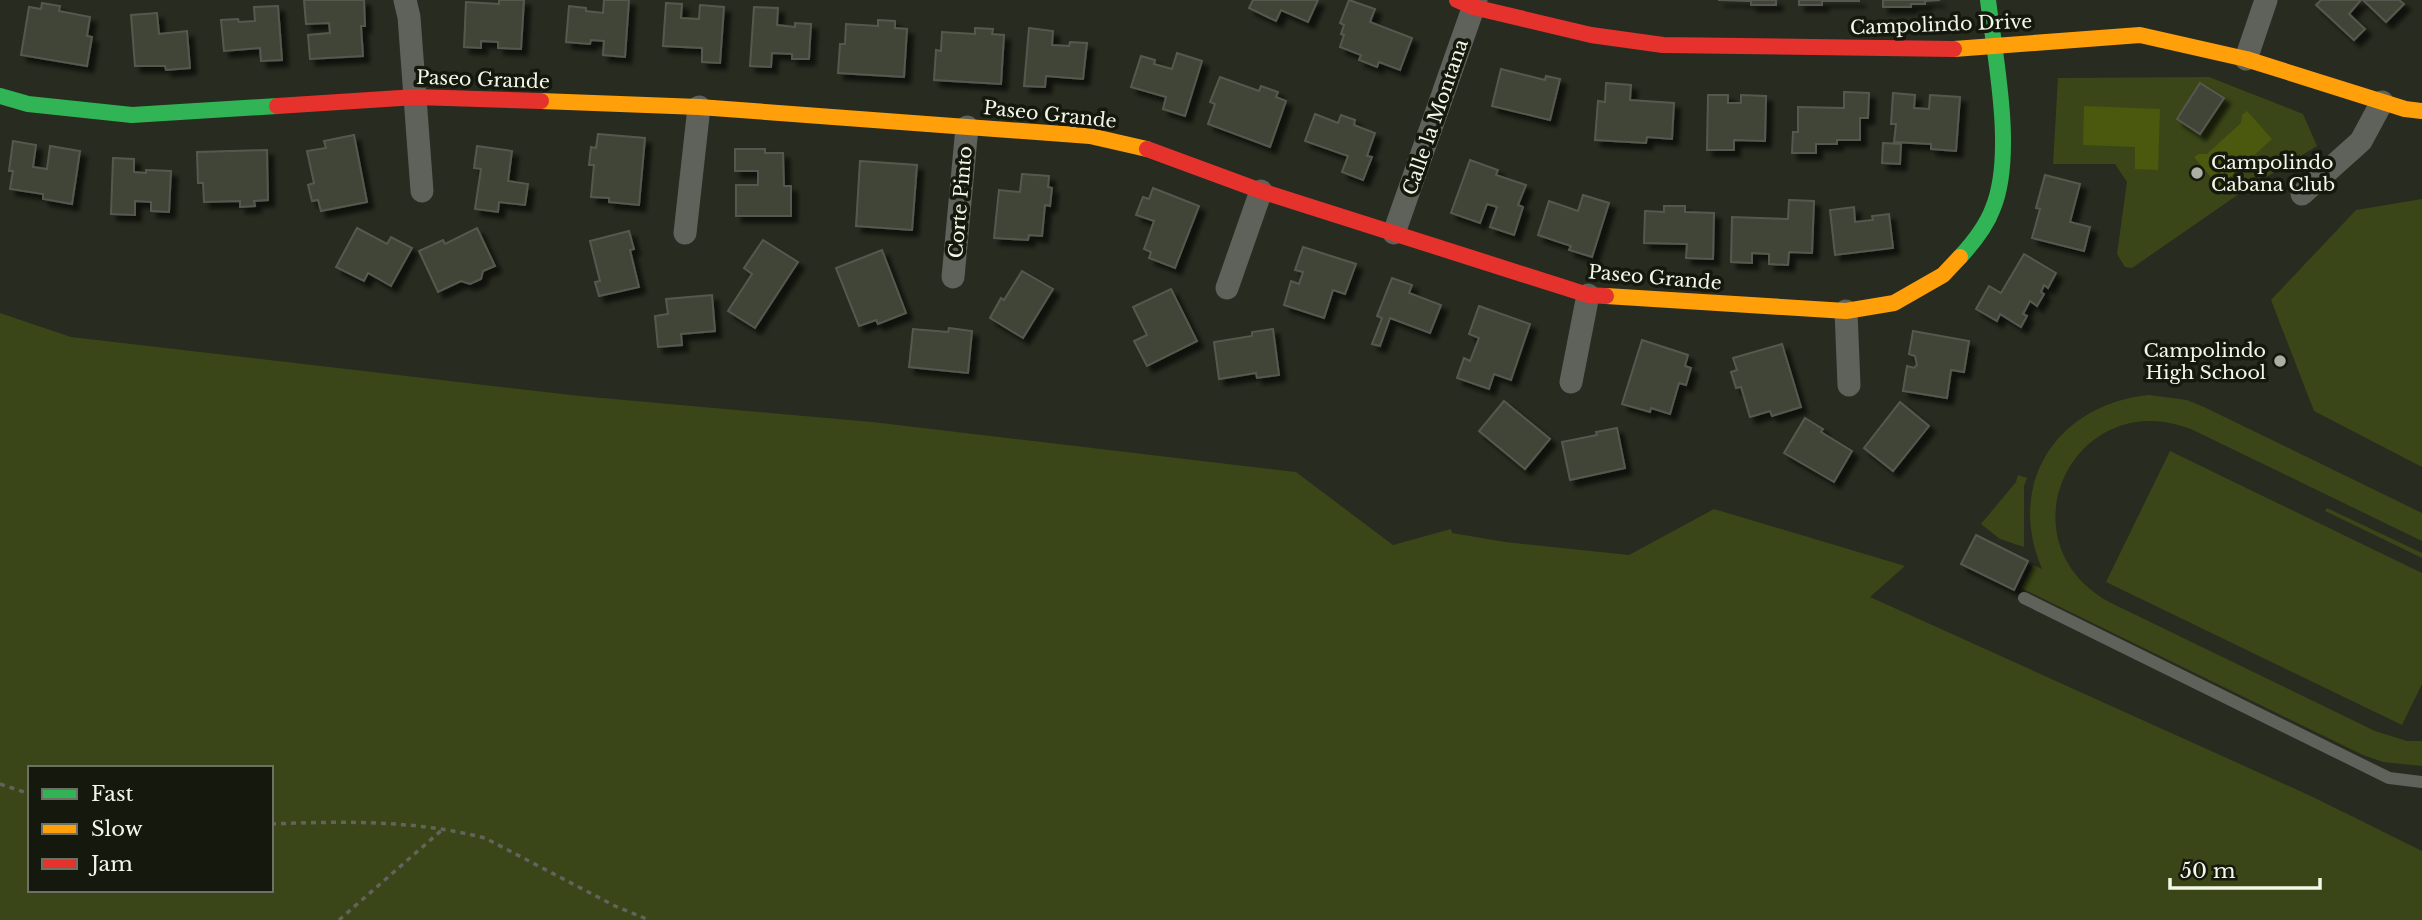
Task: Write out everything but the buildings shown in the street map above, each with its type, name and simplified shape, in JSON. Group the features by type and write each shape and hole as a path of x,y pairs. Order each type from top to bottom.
{"street":[{"path":"405,0 409,17 422,191"},
{"name":"Paseo Grande","path":"0,96 29,104 132,115 416,97 699,107 1090,136 1151,150 1261,191 1588,295 1846,311 1894,303 1943,275 1978,238 1994,206 2001,175 2004,139 1988,0"},
{"path":"2246,59 2266,0"},
{"name":"Campolindo Drive","path":"1469,2 1591,36 1663,45 1968,49 2140,35 2246,59 2382,102 2422,111"},
{"name":"Calle la Montana","path":"1394,233 1469,2"},
{"path":"2302,194 2361,141 2382,102"},
{"path":"685,233 699,107"},
{"name":"Corte Pinto","path":"953,277 967,127"},
{"path":"1227,288 1261,191"},
{"path":"1571,382 1588,295"},
{"path":"1846,311 1849,385"}],"lane":[{"path":"2024,598 2389,778 2422,782"}],"path":[{"path":"0,784 28,793"},
{"path":"273,824 328,822 444,828 485,838 649,920"},
{"path":"339,920 444,828"}],"shaded area":[{"name":"Campolindo Cabana Club","path":"2209,77 2303,114 2317,146 2239,194 2132,268 2125,267 2117,254 2127,182 2115,164 2053,164 2058,78"},
{"path":"2084,106 2160,109 2158,170 2135,169 2135,147 2083,145"},
{"path":"2247,111 2272,139 2219,187 2194,157 2207,154 2241,123 2242,115"},
{"path":"2422,199 2422,467 2314,411 2271,300 2356,210"},
{"path":"0,313 71,337 580,396 872,422 1296,472 1393,545 1451,529 1452,533 1505,542 1629,555 1714,509 1905,566 1870,597 2313,797 2422,851 2422,920 0,920"},
{"path":"2149,395 2187,400 2204,407 2422,513 2422,541 2193,430 2151,421 2115,428 2086,447 2066,475 2056,508 2059,542 2076,575 2109,602 2375,731 2407,741 2422,741 2422,766 2383,762 2363,755 2021,588 2033,565 2042,569 2032,537 2030,507 2036,479 2048,453 2065,431 2089,414 2117,402"},
{"path":"2170,451 2422,573 2422,684 2402,725 2106,582"},
{"path":"2018,475 2027,478 2024,486 2024,547 2000,539 1981,524 2016,482"},
{"path":"2327,508 2422,553 2422,558 2325,511"}],"traffic: fast":[{"path":"1960,257 1990,215 1999,186 2002,161 2001,106 1988,0"},
{"path":"0,96 28,104 132,115 277,106"}],"traffic: slow":[{"path":"1954,49 2140,35 2246,59 2405,109 2422,111"},
{"path":"541,101 699,107 1090,136 1147,149"},
{"path":"1606,296 1846,311 1894,303 1943,275 1960,257"}],"traffic: jam":[{"path":"1457,0 1473,7 1591,35 1663,45 1954,49"},
{"path":"277,106 416,97 541,101"},
{"path":"1147,149 1261,191 1588,295 1606,296"}],"place":[{"name":"Campolindo Cabana Club","path":"2197,173"},
{"name":"Campolindo High School","path":"2280,361"}]}
